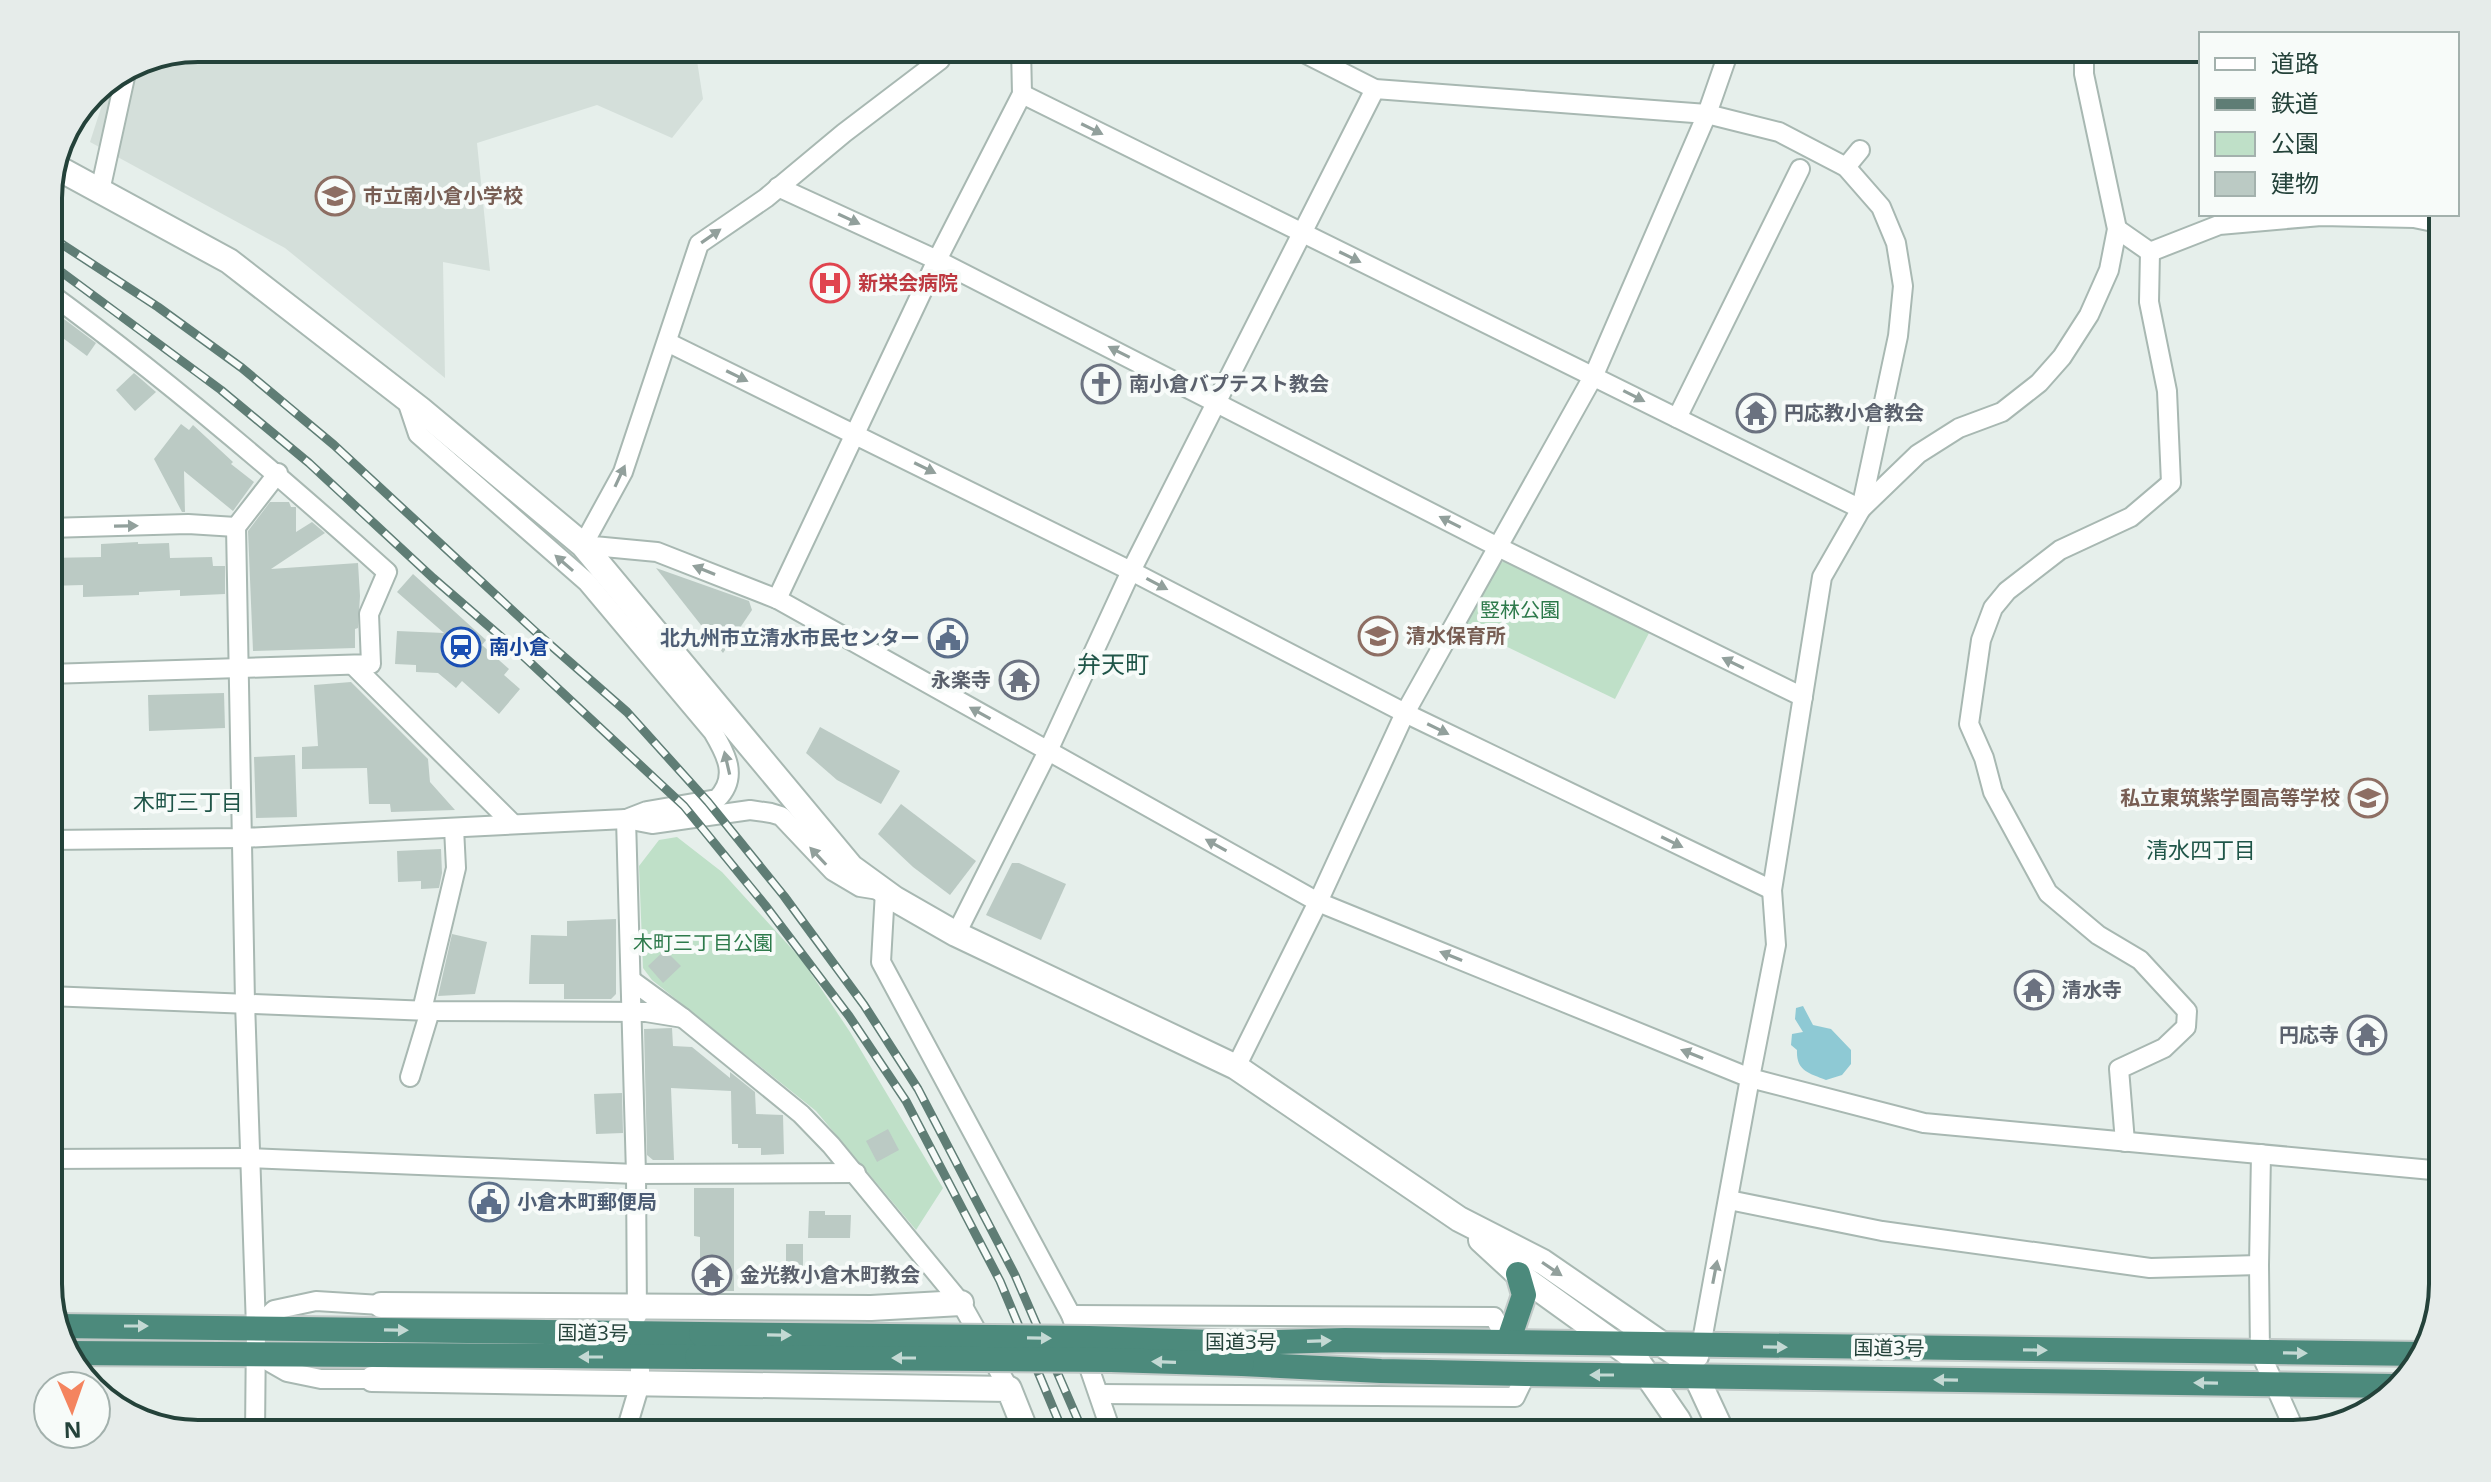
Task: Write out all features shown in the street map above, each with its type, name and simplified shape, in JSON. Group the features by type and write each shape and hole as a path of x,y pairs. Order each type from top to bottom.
{"highway":[{"path":"1508,1342 1524,1295 1518,1274"},
{"name":"国道3号","path":"69,1326 256,1328 699,1346"},
{"name":"国道3号","path":"81,1353 256,1354 1089,1338 1381,1371 2383,1386"},
{"name":"国道3号","path":"1242,1353 1345,1340 2410,1354"}],"street":[{"path":"583,545 623,472 699,244 766,198 937,62"},
{"path":"777,599 937,260 1022,94 1021,62"},
{"path":"1322,62 1375,89 1707,114 1779,132 1846,167 1881,207 1896,243 1903,286 1898,336 1861,509"},
{"path":"1236,1067 1318,902 1405,713 1594,375 1707,114 1725,62"},
{"path":"1696,1376 1776,945 1772,890 1822,577 1861,509 1918,454 1959,428 2002,412 2039,383 2062,357 2089,315 2109,270 2117,229 2084,62"},
{"path":"100,191 123,84"},
{"path":"956,934 1048,751 1131,571 1375,89"},
{"path":"1022,94 1861,509"},
{"path":"1846,167 1860,150"},
{"path":"1677,418 1800,169"},
{"path":"65,172 229,261 406,398 583,545 851,867 956,934 1236,1067 1459,1219 1543,1262 1682,1358 1696,1376 1712,1420"},
{"path":"778,187 937,260 1498,547 1803,697"},
{"path":"2150,252 2219,225 2321,216 2429,221"},
{"path":"2117,229 2150,252"},
{"path":"2125,1142 2119,1069 2164,1048 2186,1027 2187,1011 2140,960 2098,935 2048,893 1993,792 1984,758 1969,724 1981,640 1993,608 2007,591 2060,550 2131,517 2171,483 2167,391 2149,302 2150,252"},
{"path":"62,303 278,473 387,572 369,614 371,664 62,674"},
{"path":"667,342 1131,571 1405,713 1772,890"},
{"path":"406,398 418,434 587,582 713,732 722,748 730,775 726,788 717,799 647,811 626,819"},
{"path":"255,1420 256,1328 245,1002 236,527 278,473"},
{"path":"62,528 188,524 236,527"},
{"path":"583,545 657,552 777,599 1318,902 1750,1078 1924,1123 2429,1170"},
{"path":"353,665 513,824"},
{"path":"62,840 242,838 626,819 652,824 750,810 781,816 833,871 860,887 885,891"},
{"path":"626,819 637,1312"},
{"path":"410,1077 456,868 454,828"},
{"path":"885,891 881,962 1071,1315 1107,1420"},
{"path":"631,980 801,1114 856,1173 961,1303 1009,1389 1021,1420"},
{"path":"62,996 426,1011 632,1011 683,1018"},
{"path":"2261,1154 2260,1352 2290,1420"},
{"path":"62,1159 250,1158 636,1174 856,1173"},
{"path":"1729,1200 1882,1231 2150,1268 2259,1265"},
{"path":"1459,1219 1518,1274 1618,1343 1636,1359 1676,1420"},
{"path":"256,1328 274,1310 316,1301 637,1312 871,1308 961,1303"},
{"path":"1071,1315 1494,1317 1508,1342"},
{"path":"1696,1376 1711,1355 1735,1347"},
{"path":"256,1354 287,1372 321,1379 640,1377 1009,1389"},
{"path":"1099,1394 1515,1397 1526,1374"},
{"path":"629,1420 640,1377"},
{"path":"1717,1420 1719,1402 1724,1393 1742,1380 1753,1377"}],"shaded area":[{"name":"市立南小倉小学校","path":"198,62 697,62 703,99 672,138 597,105 477,143 490,271 443,262 445,378 285,248 90,142 103,101 122,85 146,72"}],"green space":[{"name":"竪林公園","path":"1507,561 1650,631 1615,699 1464,626 1495,564"},
{"name":"木町三丁目公園","path":"677,837 722,872 802,960 850,1032 943,1188 916,1230 816,1111 652,980 643,968 639,866 659,840"}],"water":[{"path":"1803,1006 1813,1025 1831,1029 1851,1050 1851,1064 1842,1075 1826,1080 1801,1067 1797,1050 1791,1045 1792,1034 1803,1032 1795,1019 1796,1008"}],"building":[{"path":"62,318 96,343 87,356 62,337"},
{"path":"134,373 156,392 135,411 116,390"},
{"path":"181,424 189,430 193,425 233,462 231,464 254,482 233,511 184,471 185,512 182,512 154,459"},
{"path":"270,502 289,502 291,507 296,507 296,532 312,522 325,533 271,569 358,563 360,596 355,648 253,651 248,531"},
{"path":"169,543 170,558 212,557 213,566 225,566 225,594 180,596 180,590 83,597 83,585 62,586 62,558 101,557 101,544"},
{"path":"656,568 749,601 752,610 723,653"},
{"path":"413,574 486,640 482,645 509,669 504,675 520,689 499,714 462,681 456,688 438,673 416,672 416,665 395,664 397,631 444,633 397,592"},
{"path":"351,682 428,759 430,782 455,810 391,812 390,804 369,804 367,768 302,769 302,747 318,746 314,685"},
{"path":"224,693 225,728 149,731 148,695"},
{"path":"820,727 900,771 881,804 837,780 806,753"},
{"path":"295,755 297,817 256,818 254,757"},
{"path":"901,804 976,861 950,895 913,867 878,834"},
{"path":"441,849 439,888 421,889 421,881 398,882 397,851"},
{"path":"1012,863 1019,863 1066,884 1041,940 986,915"},
{"path":"616,919 616,994 611,999 564,999 564,984 529,984 531,935 567,936 567,921"},
{"path":"452,934 487,942 475,994 438,996"},
{"path":"665,950 681,966 663,983 648,966"},
{"path":"672,1028 673,1046 692,1047 730,1078 730,1072 755,1092 756,1114 783,1115 784,1154 761,1155 761,1148 738,1148 738,1144 732,1144 731,1091 671,1088 674,1160 653,1160 647,1155 644,1029"},
{"path":"622,1093 623,1133 596,1134 594,1094"},
{"path":"888,1129 899,1150 877,1162 866,1141"},
{"path":"694,1188 734,1188 734,1291 700,1291 700,1237 694,1236"},
{"path":"809,1211 825,1211 825,1215 851,1215 850,1238 808,1238"},
{"path":"786,1244 803,1244 803,1281 786,1281"}],"railway":[{"path":"62,244 158,307 242,368 334,445 627,712 708,802 784,896 864,1005 918,1089 1015,1275 1078,1420"},
{"path":"62,272 221,390 309,463 684,806 765,905 849,1016 906,1101 1000,1281 1058,1420"}],"place":[{"name":"市立南小倉小学校","path":"335,196"},
{"name":"新栄会病院","path":"830,283"},
{"name":"南小倉バプテスト教会","path":"1101,384"},
{"name":"円応教小倉教会","path":"1756,413"},
{"name":"清水保育所","path":"1378,636"},
{"name":"北九州市立清水市民センター","path":"948,638"},
{"name":"南小倉","path":"461,647"},
{"name":"永楽寺","path":"1019,680"},
{"name":"私立東筑紫学園高等学校","path":"2368,798"},
{"name":"清水寺","path":"2034,990"},
{"name":"円応寺","path":"2367,1035"},
{"name":"小倉木町郵便局","path":"489,1202"},
{"name":"金光教小倉木町教会","path":"712,1275"}],"district":[{"name":"弁天町","path":"1113,665"},
{"name":"木町三丁目","path":"188,802"},
{"name":"清水四丁目","path":"2201,850"}]}
